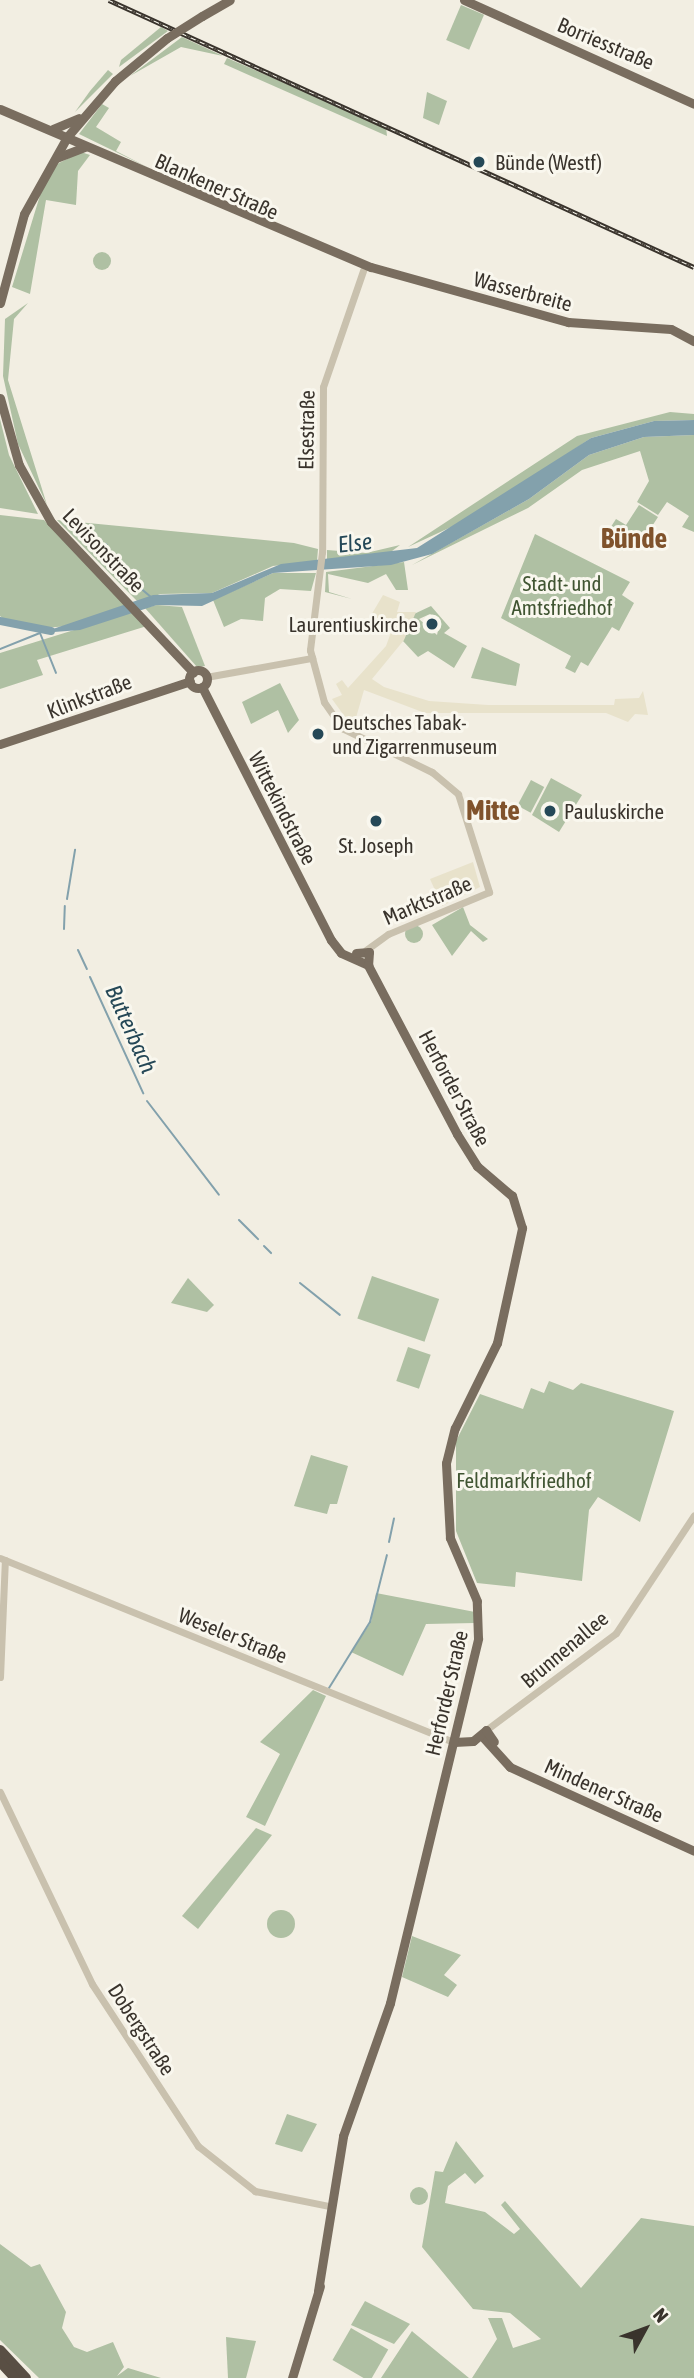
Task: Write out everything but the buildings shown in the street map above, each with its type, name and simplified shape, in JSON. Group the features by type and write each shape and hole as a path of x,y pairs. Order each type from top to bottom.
{"highway":[{"path":"0,2350 26,2378"},
{"path":"0,2362 15,2378"}],"main road":[{"path":"0,303 17,232 52,161 83,115 115,81 167,38 230,0"},
{"name":"Borriesstraße","path":"464,0 694,104"},
{"name":"Blankener Straße","path":"0,109 53,129 86,147 365,265 425,283"},
{"path":"53,129 83,115"},
{"path":"52,161 86,147"},
{"name":"Wasserbreite","path":"425,283 510,301 568,322 671,329 694,341"},
{"name":"Levisonstraße","path":"0,398 35,496 74,549 150,621 191,676"},
{"path":"191,676 206,677 202,687 191,676"},
{"name":"Klinkstraße","path":"0,744 191,676"},
{"name":"Wittekindstraße","path":"202,687 333,944 355,956 369,957"},
{"path":"355,956 369,957"},
{"name":"Herforder Straße","path":"292,2378 318,2291 329,2206 346,2123 390,2003 454,1742 480,1620 450,1538 447,1453 494,1352 522,1223 512,1196 477,1166 457,1134 369,957"},
{"name":"Brunnenallee","path":"454,1742 483,1732"},
{"name":"Mindener Straße","path":"483,1732 500,1758 694,1852"}],"street":[{"name":"Elsestraße","path":"365,265 323,387 322,552 312,658 324,702 342,728 435,774 463,802 489,892"},
{"path":"206,677 312,658"},
{"name":"Marktstraße","path":"369,957 379,940 489,892"},
{"name":"Brunnenallee","path":"483,1732 615,1633 694,1515"},
{"path":"0,1677 2,1559"},
{"name":"Weseler Straße","path":"2,1559 454,1742"},
{"name":"Dobergstraße","path":"0,1791 92,1984 198,2146 256,2191 329,2206"}],"green space":[{"path":"461,5 484,15 469,50 446,40"},
{"path":"161,27 168,31 119,67 121,60"},
{"path":"182,37 223,56 181,47 130,76"},
{"path":"227,58 386,127 387,136 224,64"},
{"path":"108,70 113,74 75,112 90,91"},
{"path":"427,92 447,101 439,125 423,118"},
{"path":"102,104 109,108 96,127 121,142 116,151 151,169 79,134"},
{"path":"81,152 90,155 78,171 76,205 46,200 30,294 12,287 41,192 57,164"},
{"path":"102,252 108,255 111,261 108,267 102,270 96,267 93,261 96,255"},
{"path":"28,303 14,319 8,380 47,505 18,444 3,376 5,319"},
{"path":"670,412 694,414 694,420 654,421 591,438 475,516 408,547 577,436"},
{"path":"0,419 9,455 38,514 0,508"},
{"path":"694,435 694,532 682,527 689,516 667,502 658,515 637,502 649,481 640,451 582,470 528,508 412,565 529,499 589,455 644,437"},
{"path":"639,505 658,517 645,537 635,531 623,551 603,539 616,519 626,525"},
{"path":"0,515 44,520 130,605 69,626 31,629 7,622 0,616"},
{"path":"57,520 294,543 318,549 317,561 273,566 212,593 160,594 139,603"},
{"name":"Stadt- und Amtsfriedhof","path":"535,534 630,582 622,595 634,603 619,631 612,627 588,666 581,662 575,673 565,668 571,656 501,618"},
{"path":"400,545 388,554 327,561 327,550 366,553"},
{"path":"404,562 408,590 396,590 386,574 368,583 328,574 329,592 352,599 325,592 326,572"},
{"path":"273,573 316,573 311,591 280,589 265,598 263,621 241,619 224,627 213,600"},
{"path":"157,605 182,607 205,666 197,667 145,608"},
{"path":"431,606 450,628 444,633 467,646 454,668 428,651 418,657 403,641 414,614","holes":["430,614 440,621 437,635 419,619"]},
{"path":"132,612 147,626 37,660 43,675 0,689 0,653"},
{"path":"482,647 520,664 516,686 471,678"},
{"path":"280,683 299,720 288,733 278,710 251,724 242,702"},
{"path":"551,778 582,795 559,832 532,815"},
{"path":"531,780 544,787 531,813 517,806"},
{"path":"463,907 470,925 488,939 483,942 471,931 452,956 432,925"},
{"path":"414,925 420,928 423,934 420,940 414,943 408,940 405,934 408,928"},
{"path":"372,1276 439,1299 424,1342 357,1319"},
{"path":"188,1278 214,1305 207,1312 171,1303"},
{"path":"408,1347 431,1355 419,1389 396,1381"},
{"name":"Feldmarkfriedhof","path":"549,1381 573,1390 581,1383 674,1411 640,1522 598,1497 589,1510 582,1581 516,1572 515,1587 477,1583 456,1531 456,1441 480,1394 523,1409 531,1388 544,1393"},
{"path":"311,1455 348,1466 337,1504 330,1504 327,1514 294,1506"},
{"path":"376,1593 475,1612 475,1623 426,1624 403,1676 351,1652 371,1622"},
{"path":"313,1690 326,1696 265,1826 246,1817 280,1754 260,1742"},
{"path":"256,1828 272,1835 198,1929 182,1916"},
{"path":"281,1910 291,1914 295,1924 291,1934 281,1938 271,1934 267,1924 271,1914"},
{"path":"412,1936 461,1955 444,1975 457,1985 448,1997 402,1977"},
{"path":"287,2114 317,2124 302,2152 275,2144"},
{"path":"456,2141 484,2176 475,2184 465,2173 448,2186 445,2203 485,2212 514,2234 520,2229 501,2205 505,2201 581,2288 641,2218 694,2226 694,2378 472,2378 497,2339 488,2318 502,2318 513,2348 541,2339 510,2313 473,2309 422,2247 435,2171 443,2172"},
{"path":"419,2187 425,2190 428,2196 425,2202 419,2205 413,2202 410,2196 413,2190"},
{"path":"0,2244 31,2267 40,2264 66,2312 62,2328 74,2347 87,2352 113,2342 124,2367 117,2376 128,2368 161,2378 39,2378 0,2340"},
{"path":"365,2301 410,2324 394,2344 351,2325"},
{"path":"351,2328 388,2350 372,2378 364,2378 332,2360"},
{"path":"413,2332 469,2378 381,2378"},
{"path":"226,2337 256,2341 246,2378 228,2378"}],"shaded area":[{"path":"383,595 400,602 397,612 416,612 404,640 372,679 384,687 429,701 488,705 614,705 615,699 639,698 643,691 648,715 635,714 628,722 606,713 425,713 364,690 353,728 332,699 342,695 336,684 342,680 348,688 386,646 393,627 370,617"},
{"path":"473,862 480,887 442,906 430,879"}],"water":[{"path":"694,420 694,435 644,437 589,455 529,499 432,554 391,565 273,573 202,606 157,605 80,630 41,633 153,595 212,593 281,564 417,548 591,438 654,421"}],"waterway":[{"path":"106,544 119,570 152,598"},
{"name":"Else","path":"0,621 51,631"},
{"name":"Butterbach","path":"0,649 40,633 56,673"},
{"name":"Butterbach","path":"67,899 75,850"},
{"name":"Butterbach","path":"64,929 65,906"},
{"name":"Butterbach","path":"78,950 87,969"},
{"name":"Butterbach","path":"90,977 143,1093"},
{"name":"Butterbach","path":"147,1101 219,1195"},
{"name":"Butterbach","path":"239,1220 258,1239"},
{"name":"Butterbach","path":"264,1246 271,1253"},
{"name":"Butterbach","path":"300,1283 340,1315"},
{"name":"Butterbach","path":"389,1542 394,1519"},
{"name":"Butterbach","path":"329,1688 370,1622 387,1555"}],"railway":[{"path":"109,0 694,267"}],"place":[{"name":"Bünde (Westf)","path":"479,162"},
{"name":"Laurentiuskirche","path":"432,624"},
{"name":"Deutsches Tabak- und Zigarrenmuseum","path":"318,734"},
{"name":"Pauluskirche","path":"550,811"},
{"name":"St. Joseph","path":"376,821"}],"district":[{"name":"Bünde","path":"634,538"},
{"name":"Mitte","path":"493,810"}]}
